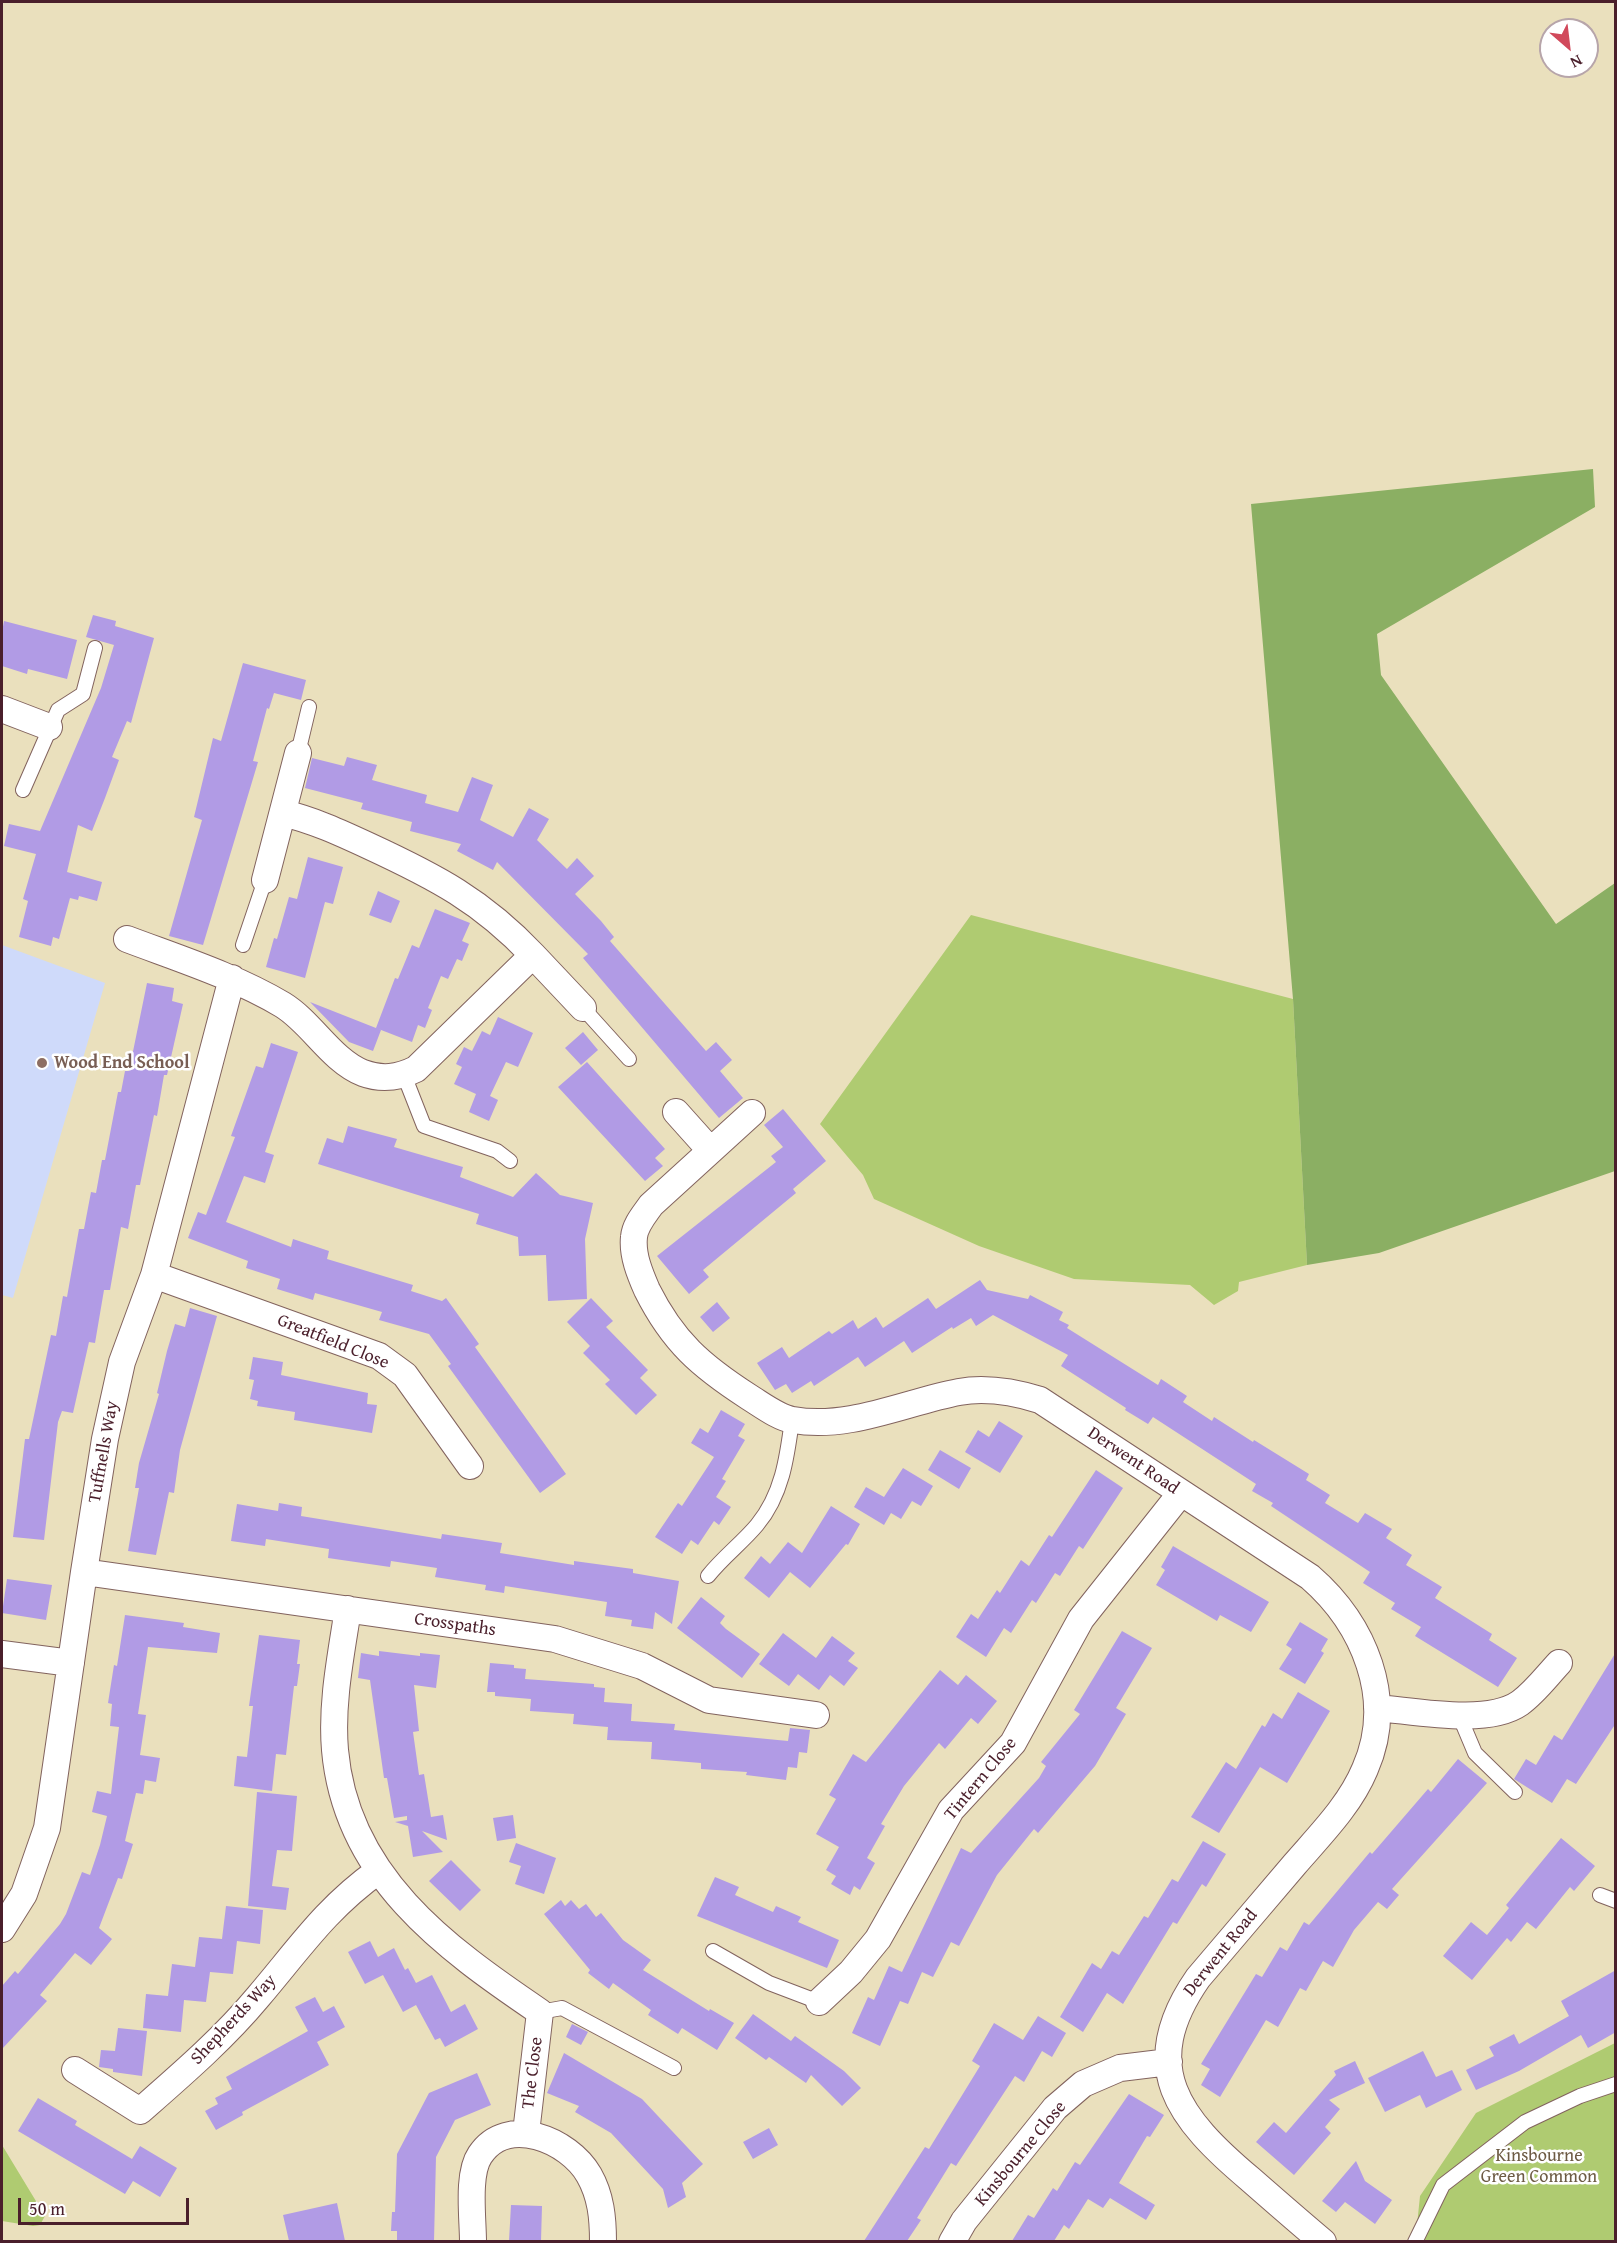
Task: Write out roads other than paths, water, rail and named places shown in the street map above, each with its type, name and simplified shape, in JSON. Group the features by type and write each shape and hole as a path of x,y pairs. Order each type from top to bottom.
{"street":[{"path":"2,709 49,727"},
{"path":"265,880 298,753"},
{"path":"283,813 315,822 430,874 466,895 505,925 583,1008"},
{"path":"128,939 232,978 285,1006 360,1071 375,1077 404,1075 416,1069 533,955"},
{"name":"Tuffnells Way","path":"2,1929 24,1894 47,1828 105,1439 122,1362 154,1275 232,978"},
{"path":"672,1107 710,1150"},
{"name":"Derwent Road","path":"752,1113 651,1205 638,1222 634,1237 635,1256 651,1298 676,1339 700,1364 762,1405 792,1420 832,1421 960,1392 986,1390 1013,1392 1040,1400 1310,1577 1329,1593 1360,1637 1373,1670 1377,1708 1373,1744 1366,1768 1337,1815 1198,1978 1181,2002 1171,2029 1169,2062 1174,2093 1200,2134 1323,2241"},
{"name":"Greatfield Close","path":"154,1275 379,1356 393,1364 405,1375 470,1466"},
{"name":"Tintern Close","path":"819,2002 851,1972 878,1939 951,1810 1013,1743 1080,1619 1181,1493"},
{"name":"Crosspaths","path":"84,1572 555,1639 642,1666 709,1700 816,1715"},
{"path":"348,1609 335,1702 335,1750 343,1789 356,1830 378,1871 411,1912 456,1952 540,2012"},
{"path":"2,1654 71,1663"},
{"path":"1377,1708 1459,1715 1501,1712 1518,1704 1535,1691 1559,1663"},
{"name":"Shepherds Way","path":"75,2070 140,2111 222,2035 257,1998 321,1918 352,1890 378,1871"},
{"name":"The Close","path":"526,2133 540,2012"},
{"name":"Kinsbourne Close","path":"952,2241 964,2221 1055,2108 1083,2084 1120,2068 1169,2062"},
{"name":"The Close","path":"472,2241 473,2171 480,2154 496,2141 526,2133 546,2137 572,2156 588,2172 598,2195 603,2241"}],"lane":[{"path":"23,790 58,710 83,694 95,648"},
{"path":"298,753 309,707"},
{"path":"243,945 265,880"},
{"path":"583,1008 629,1059"},
{"path":"404,1075 424,1126 497,1151 510,1161"},
{"path":"708,1576 757,1525 776,1497 786,1463 792,1420"},
{"path":"1459,1715 1475,1753 1515,1792"},
{"path":"1600,1895 1616,1901"},
{"path":"713,1951 769,1983 819,2002"},
{"path":"540,2012 562,2008 674,2068"},
{"path":"1415,2241 1443,2185 1525,2122 1580,2096 1616,2084"}],"place":[{"name":"Wood End School","path":"42,1063"}],"park label":[{"name":"Kinsbourne Green Common","path":"1539,2166"}]}
